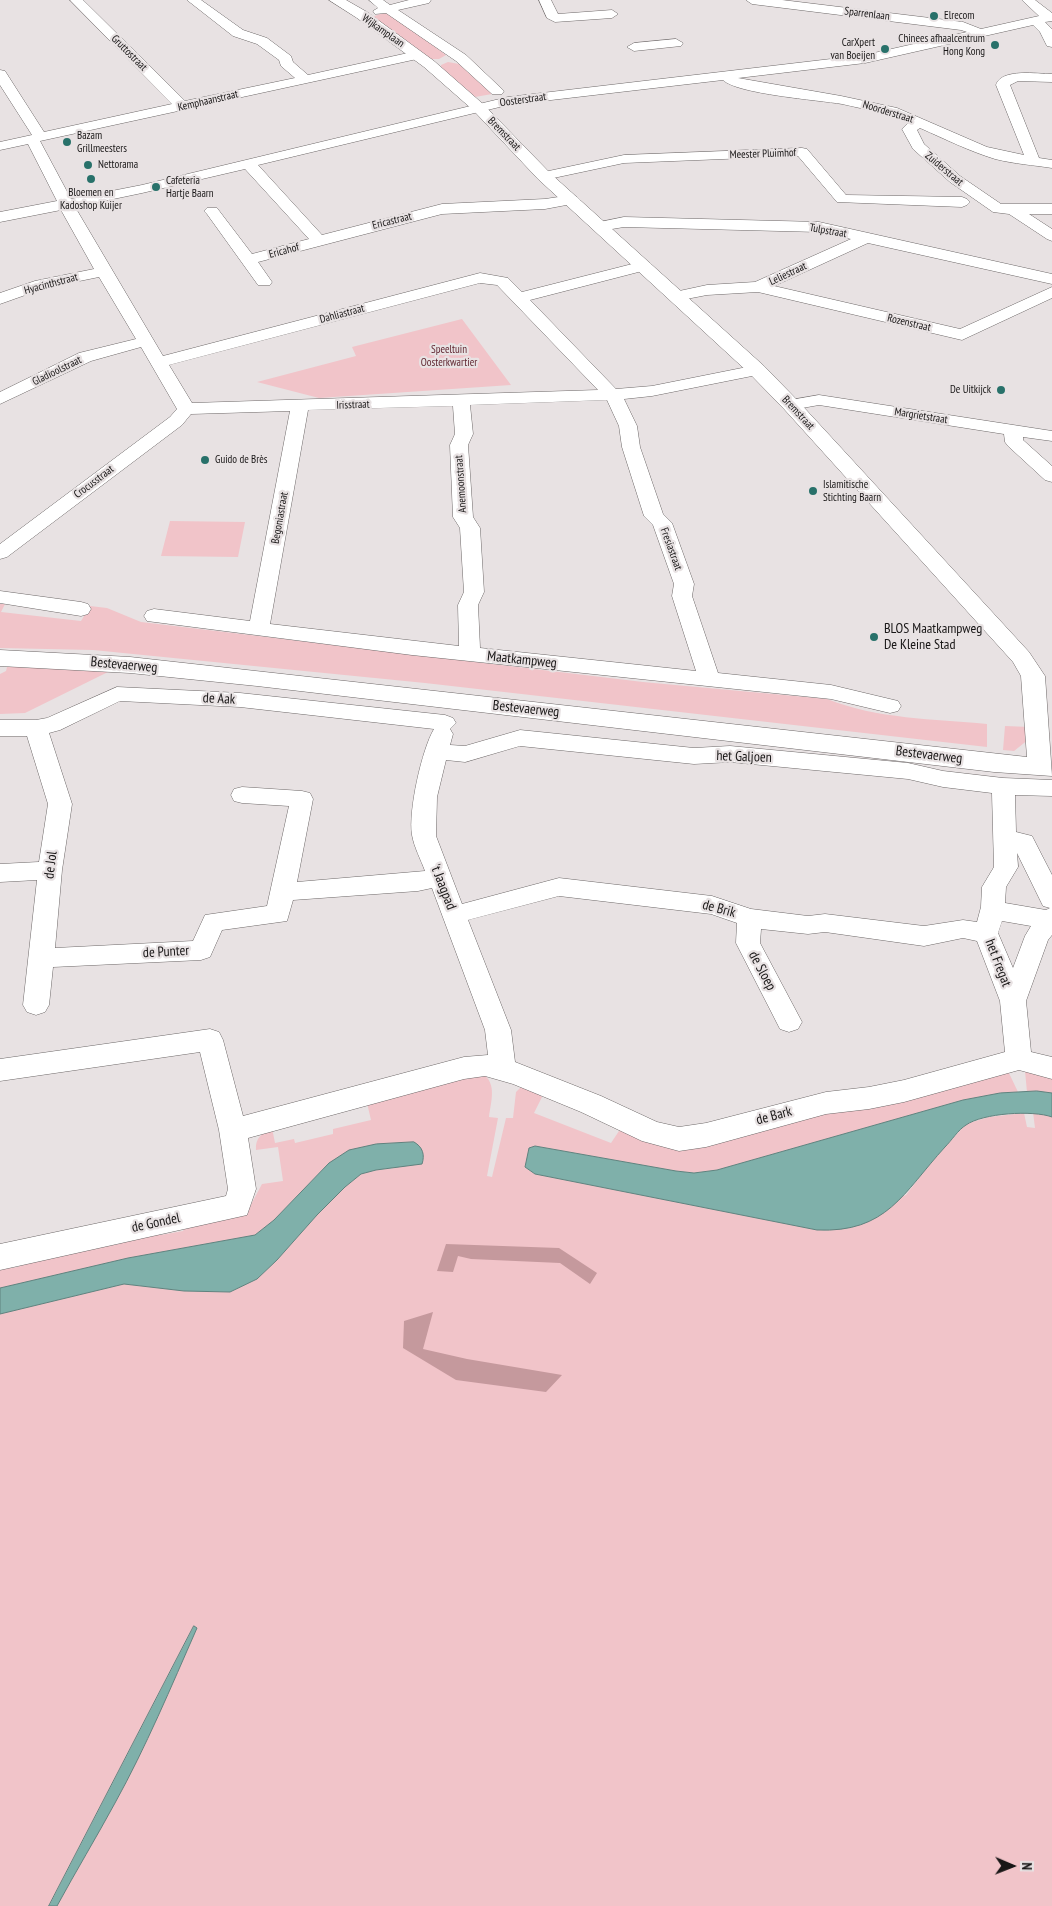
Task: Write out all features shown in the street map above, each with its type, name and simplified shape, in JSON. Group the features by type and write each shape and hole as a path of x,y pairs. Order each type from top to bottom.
{"street":[{"name":"Gruttostraat","path":"76,0 182,106"},
{"path":"194,0 238,33 262,41 286,59 286,63 305,79"},
{"name":"Wijkamplaan","path":"336,0 416,54 478,107"},
{"name":"Wijkamplaan","path":"375,0 390,8 461,58 497,91"},
{"path":"362,16 425,0"},
{"path":"544,0 551,15 555,18 612,14"},
{"name":"Sparrenlaan","path":"752,0 851,6 963,26 980,33"},
{"path":"1028,0 1046,19 1046,30 1052,43"},
{"name":"Oosterstraat","path":"0,217 142,189 478,107 517,100 865,58 1046,19"},
{"path":"634,47 676,43"},
{"name":"Kemphaanstraat","path":"0,146 416,54"},
{"path":"429,64 461,58"},
{"path":"0,74 5,90 36,138 68,211 102,272 159,362 186,409"},
{"name":"Noorderstraat","path":"720,75 741,84 892,111 982,150 1034,162 1052,164"},
{"path":"1034,162 1003,85 1004,81 1017,77 1052,78"},
{"name":"Bremstraat","path":"478,107 544,176 644,266 791,405 1021,657 1033,676 1046,766"},
{"name":"Zuiderstraat","path":"920,122 909,129 918,146 955,179 1005,209"},
{"name":"Meester Pluimhof","path":"544,176 624,159 802,152 842,199 962,202"},
{"path":"248,163 320,241"},
{"name":"Ericastraat","path":"320,241 442,209 545,204 572,200"},
{"path":"1005,209 1052,209"},
{"path":"1005,209 1052,236"},
{"name":"Ericahof","path":"212,211 264,282"},
{"name":"Tulpstraat","path":"600,226 624,222 819,227 1052,279"},
{"name":"Leliestraat","path":"676,296 707,290 758,287 866,238"},
{"name":"Ericahof","path":"248,260 320,241"},
{"path":"519,298 644,266"},
{"name":"Hyacinthstraat","path":"0,299 41,284 102,272"},
{"name":"Dahliastraat","path":"159,362 480,278 488,278 502,281 612,395"},
{"name":"Rozenstraat","path":"758,287 962,335 1052,292"},
{"name":"Gladioolstraat","path":"0,399 85,357 146,341"},
{"name":"Irisstraat","path":"186,409 612,395 652,391 756,370"},
{"name":"Fresiastraat","path":"612,395 620,406 632,437 631,447 654,516 662,523 684,584 682,596 709,680"},
{"name":"Anemoonstraat","path":"462,400 464,434 459,445 463,517 470,528 474,592 468,605 470,654"},
{"name":"Margrietstraat","path":"791,405 819,400 1052,436"},
{"name":"Begoniastraat","path":"259,629 300,406"},
{"name":"Crocusstraat","path":"0,553 176,421 186,409"},
{"path":"1013,430 1014,442 1052,476"},
{"path":"0,596 81,609"},
{"name":"Maatkampweg","path":"154,616 470,654 831,692 890,706"},
{"name":"Bestevaerweg","path":"0,658 130,664 448,712 1046,766"},
{"name":"de Aak","path":"0,728 36,728 52,725 117,694 448,712"},
{"name":"'t Jaagpad","path":"448,712 424,796 422,819 424,836 438,877 498,1030 503,1070"},
{"name":"de Jol","path":"36,728 60,804 50,870 36,1006"},
{"name":"het Galjoen","path":"438,751 465,754 520,738 694,756 730,754 908,771 943,779 1003,786 1052,788"},
{"name":"het Fregat","path":"1003,786 1006,867 994,887 989,921 1013,1001 1019,1059"},
{"name":"de Punter","path":"42,958 201,950 214,922 278,914 302,799 242,795"},
{"path":"1005,839 1024,842 1052,914"},
{"path":"0,873 50,870"},
{"path":"282,892 418,882 438,877"},
{"name":"de Brik","path":"454,915 559,887 712,905 750,918 808,925 825,923 924,936 963,929 989,921 1052,914"},
{"name":"het Fregat","path":"1013,1001 1037,936 1052,914"},
{"name":"de Sloep","path":"750,918 748,943 789,1022"},
{"name":"de Gondel","path":"0,1070 210,1040 233,1130 242,1189 237,1206 0,1257"},
{"path":"1019,1059 1052,1068"},
{"name":"de Bark","path":"503,1070 536,1081 652,1133 679,1139 706,1135 826,1103 869,1098 904,1091 1019,1059"},
{"path":"233,1130 464,1068 485,1065 503,1070"}],"green space":[{"path":"383,13 390,14 446,55 439,59 430,59 372,17"},
{"path":"448,62 459,64 492,94 475,97 441,68 441,65"},
{"name":"Speeltuin Oosterkwartier","path":"462,319 511,385 319,398 257,382 356,356 352,347"},
{"path":"170,521 245,522 238,557 161,556"},
{"path":"0,604 5,604 1,612 81,621 90,606 107,608 141,622 643,682 827,699 866,711 926,719 987,724 987,747 425,683 93,650 0,648"},
{"path":"7,667 40,667 108,672 25,713 0,714 0,674 6,671"},
{"path":"1005,726 1030,727 1029,739 1014,751 1003,750"},
{"path":"1008,1071 1018,1092 1000,1093 963,1100 717,1170 694,1173 676,1171 535,1146 525,1167 535,1174 817,1230 906,1195 929,1165 966,1124 989,1117 1024,1113 1027,1127 1035,1128 1033,1112 1040,1112 1052,1117 1052,1906 57,1906 115,1803 153,1727 197,1628 194,1627 49,1906 0,1906 0,1314 124,1284 184,1291 230,1292 257,1279 277,1260 317,1215 361,1174 395,1168 329,1163 274,1220 255,1235 128,1258 0,1288 0,1269 18,1267 28,1258 119,1244 151,1227 161,1235 183,1231 189,1221 247,1212 262,1184 283,1181 278,1147 256,1150 258,1139 268,1130 272,1128 275,1143 294,1139 295,1143 333,1134 333,1129 371,1120 367,1103 483,1074 492,1088 489,1117 498,1118 487,1176 492,1177 506,1118 513,1118 516,1092 521,1087 537,1090 542,1097 534,1113 611,1143 621,1128 651,1141 810,1114"},
{"path":"1025,1071 1052,1075 1052,1093 1027,1092"}],"shaded area":[{"path":"446,1244 559,1248 597,1273 590,1284 560,1263 471,1259 458,1256 453,1272 437,1271"},
{"path":"433,1312 423,1349 467,1359 562,1375 546,1392 456,1380 403,1348 404,1321"}],"water":[{"path":"1037,1091 1052,1093 1052,1117 1021,1113 996,1115 966,1125 892,1207 861,1225 841,1229 817,1230 535,1174 525,1167 529,1148 535,1146 676,1171 694,1173 717,1170 963,1100 1000,1093"},
{"path":"414,1142 422,1152 422,1164 376,1170 361,1174 317,1215 277,1260 257,1279 230,1292 184,1291 124,1284 0,1314 0,1288 128,1258 255,1235 274,1220 329,1163 349,1150 376,1144"},
{"path":"194,1626 197,1628 158,1717 126,1782 57,1906 49,1906"}],"place":[{"name":"Elrecom","path":"934,16"},
{"name":"Chinees afhaalcentrum Hong Kong","path":"995,45"},
{"name":"CarXpert van Boeijen","path":"885,49"},
{"name":"Bazam Grillmeesters","path":"67,142"},
{"name":"Nettorama","path":"88,165"},
{"name":"Bloemen en Kadoshop Kuijer","path":"91,179"},
{"name":"Cafeteria Hartje Baarn","path":"156,187"},
{"name":"De Uitkijck","path":"1001,390"},
{"name":"Guido de Brès","path":"205,460"},
{"name":"Islamitische Stichting Baarn","path":"813,491"},
{"name":"BLOS Maatkampweg De Kleine Stad","path":"874,637"}]}
